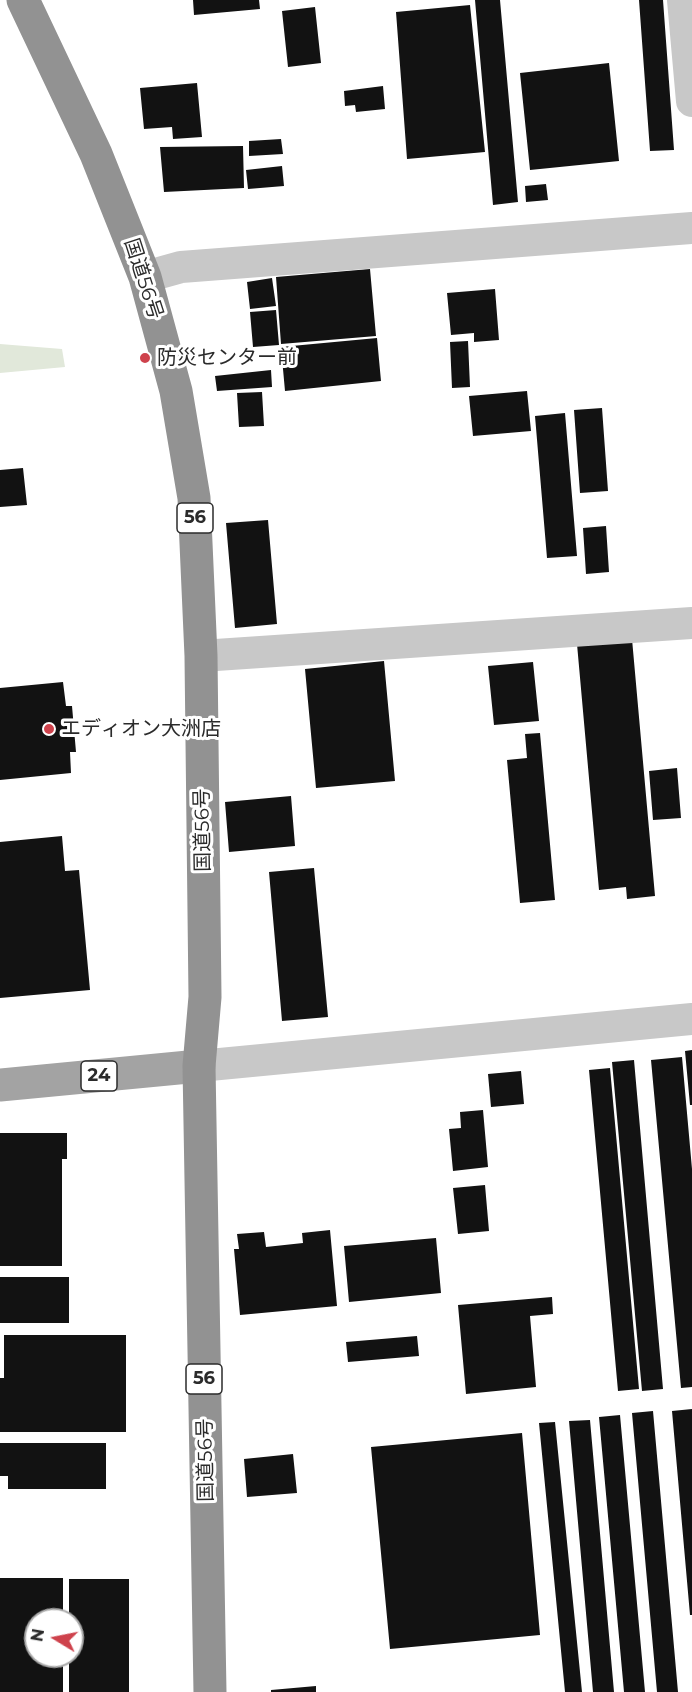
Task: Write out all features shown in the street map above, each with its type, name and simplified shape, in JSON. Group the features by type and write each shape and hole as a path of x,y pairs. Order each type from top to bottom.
{"highway":[{"name":"国道56号","path":"23,0 96,154 146,277 176,391 194,498 201,656 205,997 199,1066 210,1692"}],"main road":[{"name":"24","path":"0,1085 199,1066"}],"street":[{"path":"683,0 692,101"},
{"path":"146,277 181,267 692,228"},
{"path":"201,656 692,623"},
{"path":"199,1066 692,1019"}],"shaded area":[{"path":"0,344 62,349 65,367 0,373"}],"building":[{"path":"193,0 259,0 260,9 194,15"},
{"path":"475,0 500,0 518,202 493,205"},
{"path":"639,0 663,0 674,150 650,151"},
{"path":"470,5 485,152 407,159 396,12"},
{"path":"315,7 321,63 288,67 282,11"},
{"path":"609,63 619,161 530,170 520,73"},
{"path":"197,83 202,137 173,139 172,127 144,129 140,88"},
{"path":"383,86 385,109 356,112 355,105 345,106 344,91"},
{"path":"281,139 283,154 249,156 249,141"},
{"path":"243,146 244,188 164,192 160,147"},
{"path":"282,166 284,186 248,189 246,170"},
{"path":"546,184 548,200 526,202 525,186"},
{"path":"370,269 376,336 281,344 276,277"},
{"path":"272,278 276,306 250,309 247,282"},
{"path":"495,289 499,340 474,342 474,333 451,335 447,293"},
{"path":"276,310 279,345 253,347 250,312"},
{"path":"377,338 381,381 285,391 281,347"},
{"path":"468,341 470,387 452,388 450,342"},
{"path":"271,370 272,387 217,391 215,376"},
{"path":"527,391 531,431 473,436 469,396"},
{"path":"262,392 264,426 239,427 237,393"},
{"path":"602,408 608,491 580,493 574,410"},
{"path":"565,413 577,556 547,558 535,416"},
{"path":"23,468 27,505 0,507 0,470"},
{"path":"268,520 277,624 235,628 226,523"},
{"path":"606,526 609,572 586,574 583,528"},
{"path":"632,639 655,896 627,899 626,887 599,890 577,644"},
{"path":"384,661 395,781 316,788 305,669"},
{"path":"533,662 539,721 494,725 488,666"},
{"path":"63,682 66,706 72,706 76,752 70,752 71,773 0,780 0,688"},
{"path":"540,733 555,900 520,903 507,760 527,758 525,734"},
{"path":"677,768 681,818 653,820 649,771"},
{"path":"291,796 295,846 229,852 225,802"},
{"path":"62,836 65,871 79,870 90,990 0,998 0,842"},
{"path":"314,868 328,1017 282,1021 269,872"},
{"path":"692,1050 692,1105 690,1105 685,1051"},
{"path":"682,1057 692,1169 692,1387 681,1388 651,1060"},
{"path":"634,1060 663,1389 642,1391 612,1062"},
{"path":"610,1068 639,1389 618,1391 589,1070"},
{"path":"521,1071 524,1104 491,1107 488,1074"},
{"path":"483,1110 488,1167 453,1171 449,1129 461,1128 460,1112"},
{"path":"0,1133 67,1133 67,1159 62,1159 62,1266 0,1266"},
{"path":"485,1185 489,1231 458,1234 453,1188"},
{"path":"330,1230 337,1306 240,1315 234,1249 239,1249 237,1234 264,1232 266,1247 303,1243 302,1233"},
{"path":"436,1238 441,1293 349,1302 344,1246"},
{"path":"0,1277 69,1277 69,1323 0,1323"},
{"path":"552,1297 553,1314 530,1316 536,1387 466,1394 458,1305"},
{"path":"4,1335 126,1335 126,1432 0,1432 0,1378 4,1378"},
{"path":"417,1336 419,1356 348,1362 346,1342"},
{"path":"692,1409 692,1615 690,1615 672,1411"},
{"path":"653,1411 678,1692 657,1692 632,1413"},
{"path":"620,1415 645,1692 624,1692 599,1417"},
{"path":"590,1420 614,1692 593,1692 569,1421"},
{"path":"555,1422 582,1692 565,1692 539,1423"},
{"path":"522,1433 540,1635 390,1649 371,1447"},
{"path":"0,1443 106,1443 106,1489 8,1489 8,1476 0,1476"},
{"path":"293,1454 297,1493 247,1497 244,1459"},
{"path":"0,1578 63,1578 63,1608 24,1608 24,1668 63,1668 63,1692 0,1692"},
{"path":"69,1579 129,1579 129,1692 69,1692 69,1668 84,1668 84,1608 69,1608"},
{"path":"316,1686 316,1692 271,1692 271,1690"}],"place":[{"name":"防災センター前","path":"145,358"},
{"name":"エディオン大洲店","path":"49,729"}]}
